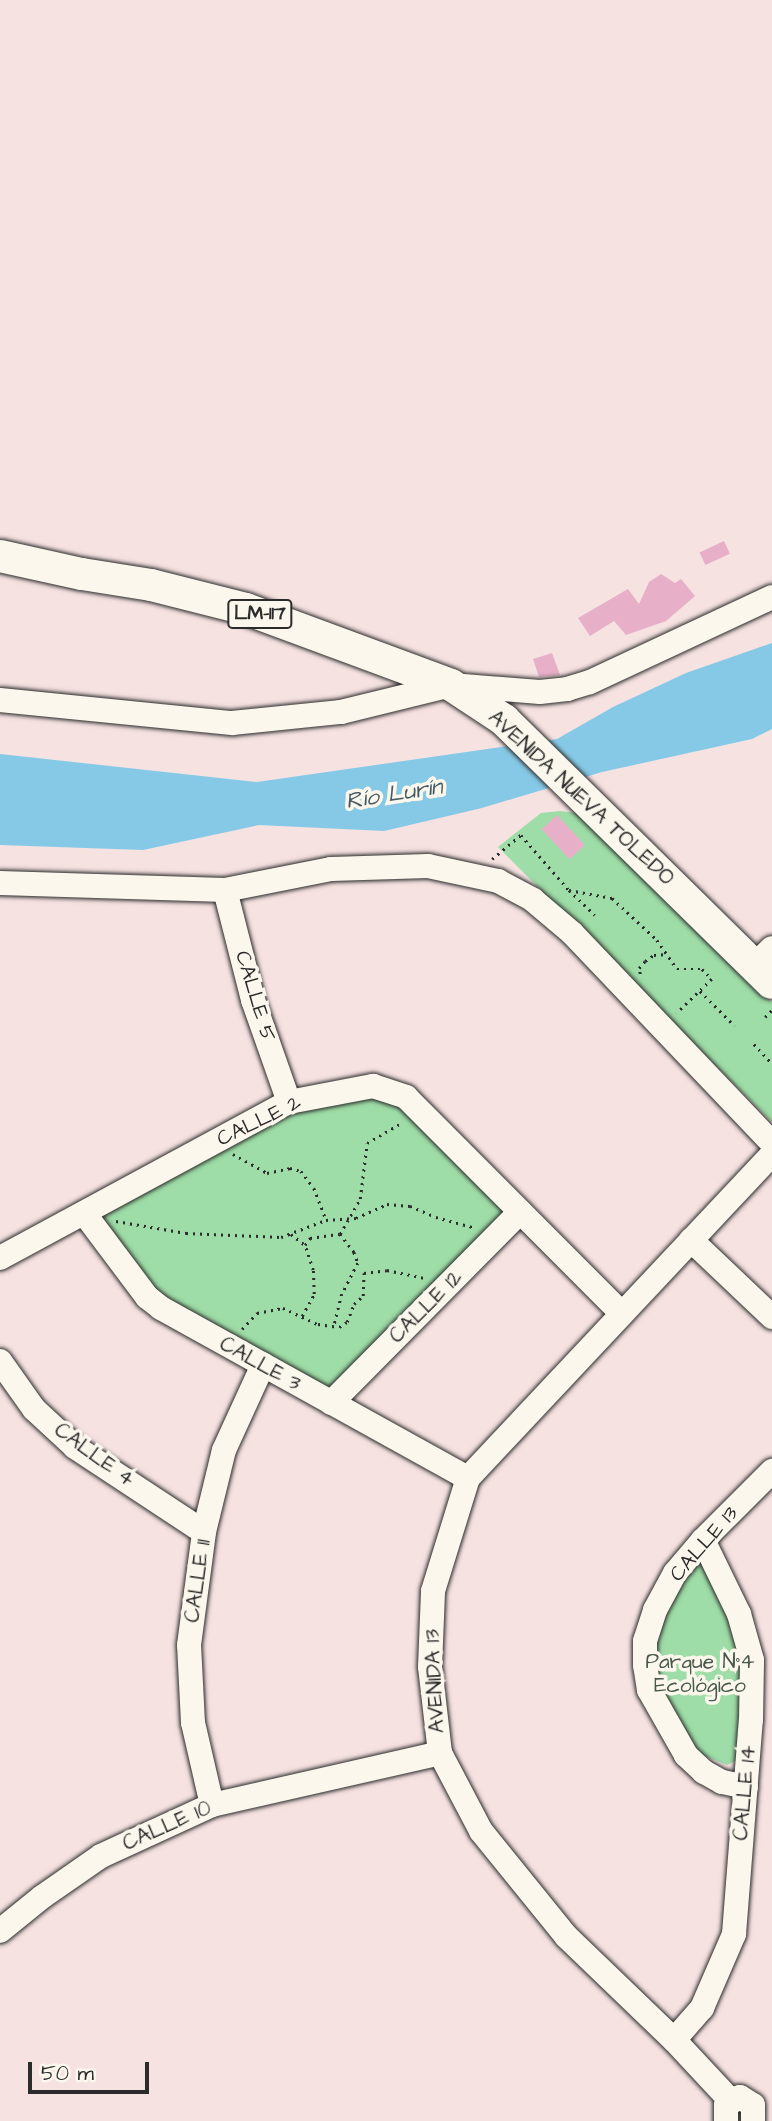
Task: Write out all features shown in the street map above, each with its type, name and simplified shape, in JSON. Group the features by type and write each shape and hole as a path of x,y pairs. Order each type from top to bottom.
{"main road":[{"name":"AVENIDA NUEVA TOLEDO","path":"0,555 82,575 151,585 246,609 451,685 504,720 766,966"}],"street":[{"path":"0,700 232,723 341,712 451,685 540,692 567,690 590,682 772,597"},
{"path":"0,883 225,890 331,870 428,866 498,881 533,900 572,933 772,1143"},
{"name":"CALLE 5","path":"225,890 253,1000 289,1102"},
{"name":"CALLE 2","path":"0,1258 289,1102 373,1086 406,1097 621,1313"},
{"name":"AVENIDA 13","path":"753,2121 755,2110 750,2101 740,2097 728,2111 674,2040 558,1926 481,1831 440,1753 430,1667 433,1591 468,1478 772,1154"},
{"name":"CALLE 12","path":"331,1402 520,1212"},
{"name":"CALLE 3","path":"84,1213 147,1297 160,1308 468,1478"},
{"path":"691,1240 772,1317"},
{"name":"CALLE 4","path":"0,1361 34,1409 75,1447 204,1532"},
{"name":"CALLE 11","path":"212,1805 193,1723 189,1645 204,1532 224,1450 263,1365"},
{"name":"CALLE 13","path":"746,1787 722,1782 704,1772 686,1755 649,1690 645,1665 649,1625 664,1592 703,1540 772,1471"},
{"name":"CALLE 14","path":"674,2040 702,2008 734,1934 746,1787 752,1660 739,1614 703,1540"},
{"name":"CALLE 10","path":"0,1931 102,1856 212,1805 440,1753"}],"path":[{"path":"474,874 521,835 569,890 595,915"},
{"path":"569,890 611,898 657,940 677,969 702,969 712,979 675,1016 667,1008"},
{"path":"643,983 639,968 654,955 667,954"},
{"path":"700,991 735,1026"},
{"path":"765,1017 772,1010"},
{"path":"754,1044 772,1063"},
{"path":"340,1234 360,1199 367,1143 421,1112"},
{"path":"225,1149 267,1172 290,1168 301,1171 314,1188 326,1220"},
{"path":"84,1213 186,1233 281,1237 326,1220 349,1219 387,1204 410,1206 462,1226 486,1229"},
{"path":"291,1234 305,1245 313,1270 314,1294 302,1316"},
{"path":"305,1245 310,1238 340,1234"},
{"path":"240,1331 257,1313 270,1309 282,1308 318,1324 334,1326 347,1322 354,1304 363,1296 364,1273 358,1266 354,1252 340,1234"},
{"path":"334,1326 342,1294 358,1266"},
{"path":"364,1273 387,1270 435,1281"}],"green space":[{"path":"541,813 577,813 772,1002 772,1122 498,847"},
{"path":"389,1096 510,1211 333,1386 324,1385 164,1304 90,1214 295,1107"},
{"name":"Parque N°4 Ecológico","path":"699,1555 722,1591 747,1670 737,1760 727,1765 690,1750 655,1681 655,1640 664,1605"}],"water":[{"name":"Río Lurín","path":"772,643 772,729 752,739 602,772 482,808 384,831 259,825 143,850 0,845 0,754 257,782 557,739 613,707 686,673"}],"building":[{"path":"724,541 730,554 705,565 700,552"},
{"path":"661,574 675,583 681,579 695,596 666,621 626,635 614,621 590,636 578,618 628,589 639,604 649,582"},
{"path":"552,653 560,675 539,677 533,659"},
{"path":"557,815 585,845 570,859 542,829"}]}
